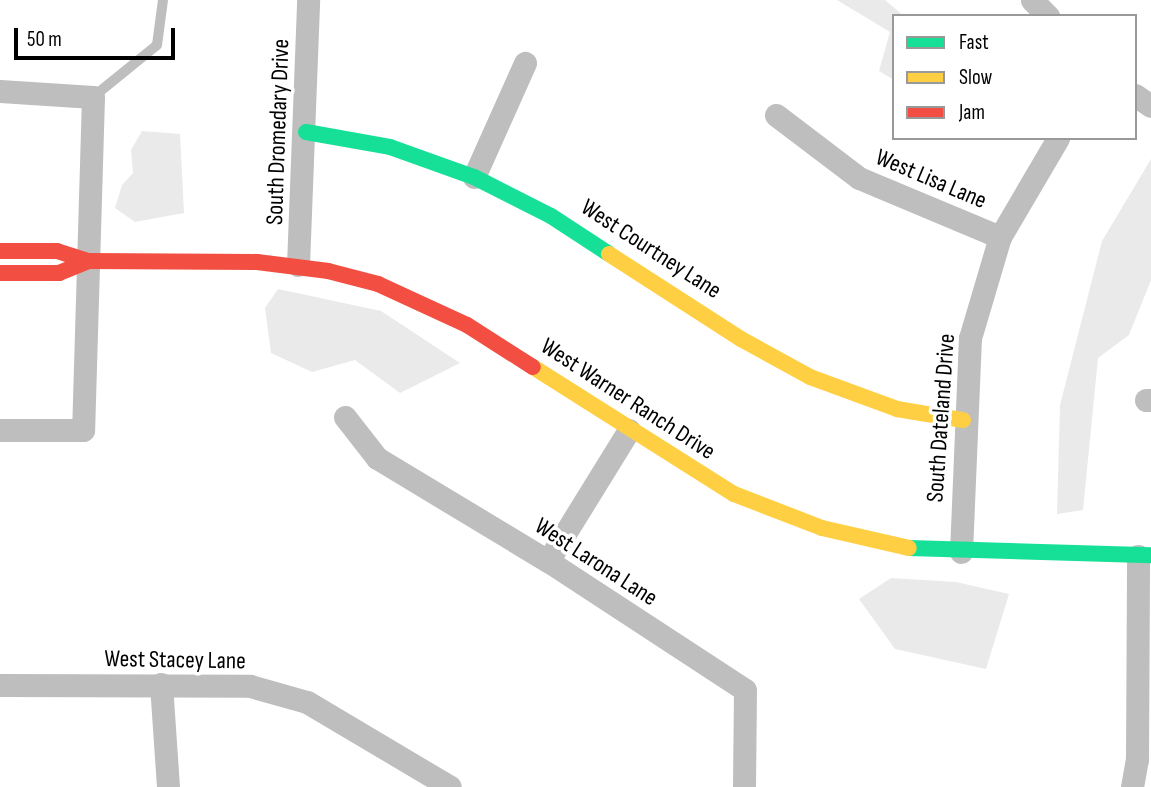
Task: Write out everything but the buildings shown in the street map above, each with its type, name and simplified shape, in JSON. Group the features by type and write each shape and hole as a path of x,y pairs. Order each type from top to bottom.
{"street":[{"name":"South Dromedary Drive","path":"298,265 306,132 308,0"},
{"path":"1032,0 1046,14"},
{"path":"474,177 526,62"},
{"path":"0,91 93,97 83,430 0,430"},
{"name":"West Lisa Lane","path":"776,115 859,178 1000,237"},
{"name":"West Courtney Lane","path":"306,132 390,147 474,177 551,216 741,339 810,377 897,409 963,420"},
{"name":"South Dateland Drive","path":"961,552 963,420 970,338 1000,237 1057,140"},
{"name":"West Warner Ranch Drive","path":"0,251 57,251 88,261 298,265 378,284 435,308 507,347 629,430 734,494 775,512 868,541 961,552 1144,556"},
{"name":"West Warner Ranch Drive","path":"0,273 59,273 88,261"},
{"name":"West Larona Lane","path":"345,417 377,458 548,561 745,690 744,787"},
{"path":"548,561 629,430"},
{"path":"1132,787 1137,760 1144,556"},
{"path":"161,684 168,787"},
{"name":"West Stacey Lane","path":"0,685 250,686 307,702 450,787"}],"lane":[{"path":"93,97 157,45 163,0"}],"shaded area":[{"path":"837,0 885,0 902,14 892,14 892,79 879,71 890,32"},
{"path":"142,131 180,134 184,213 135,222 115,208 122,185 133,173 131,150"},
{"path":"1151,159 1151,280 1129,335 1098,358 1083,510 1057,514 1060,405 1102,241"},
{"path":"278,289 381,311 460,363 400,393 355,360 312,372 271,353 265,308"},
{"path":"891,578 956,582 1009,594 986,669 895,649 859,599"}],"traffic: fast":[{"path":"306,132 390,147 474,177 551,216 609,254"},
{"path":"909,548 1151,555"}],"traffic: slow":[{"path":"609,254 741,339 810,377 897,409 963,420"},
{"path":"533,367 734,494 822,528 909,548"}],"traffic: jam":[{"path":"0,251 57,251 88,261 257,262 328,271 378,284 467,325 533,367"},
{"path":"0,273 59,273 88,261"}]}
